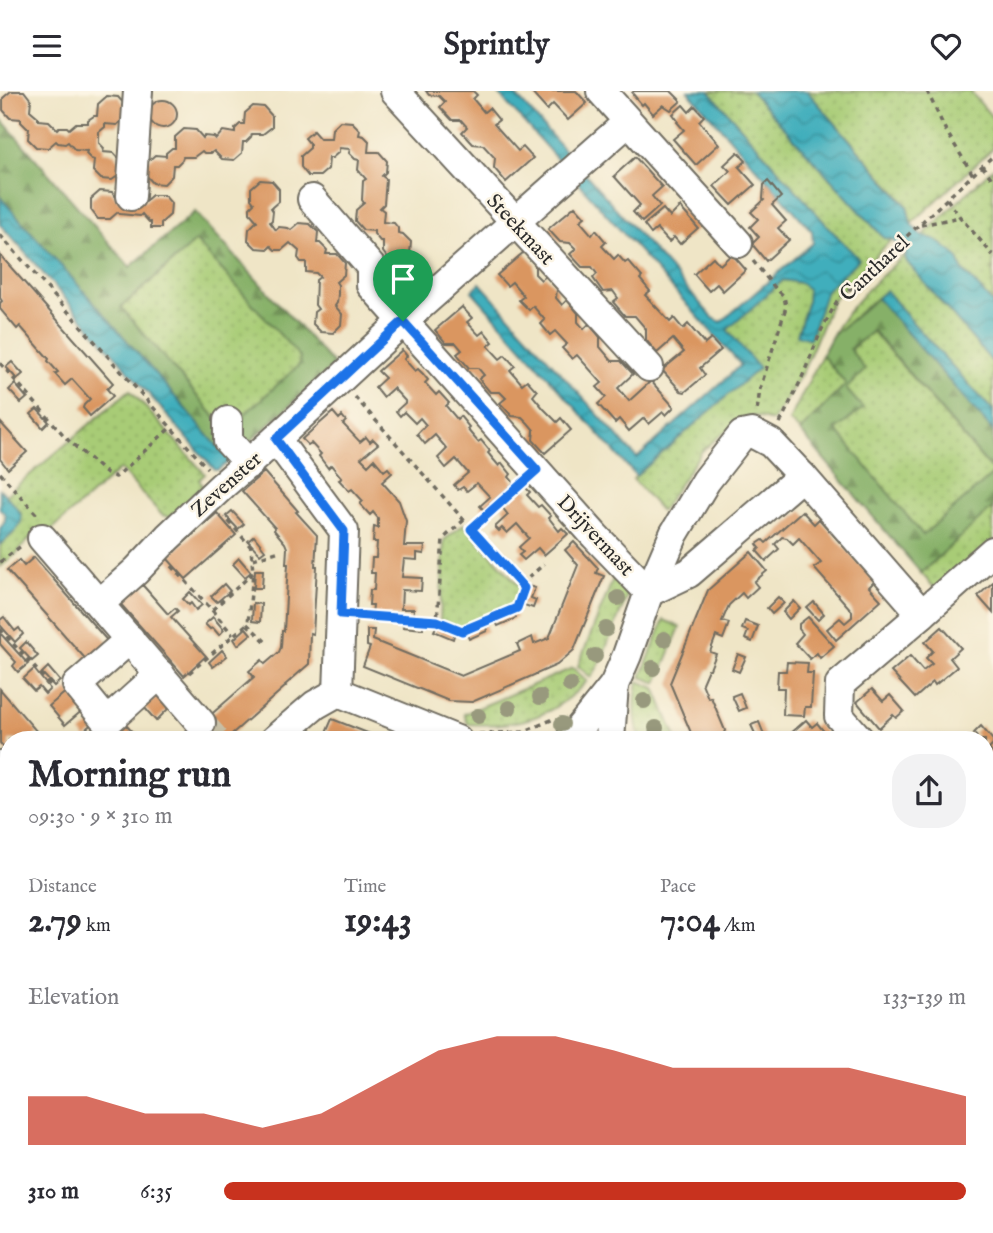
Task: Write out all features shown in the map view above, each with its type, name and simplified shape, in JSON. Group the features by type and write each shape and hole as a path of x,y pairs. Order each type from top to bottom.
{"street":[{"path":"131,196 138,91"},
{"name":"Steekmast","path":"396,91 649,367"},
{"path":"601,91 738,243"},
{"path":"276,439 403,321 628,122"},
{"name":"Drijvermast","path":"312,199 371,267 371,285 595,537 649,592"},
{"path":"228,421 228,441 249,464"},
{"path":"611,731 614,685 674,534 706,481 742,435 759,437 771,443 802,476 937,602"},
{"name":"Zevenster","path":"99,604 216,492 276,439 344,531 338,692"},
{"path":"649,592 689,573 802,476"},
{"path":"41,532 201,723"},
{"path":"852,731 839,716 840,684 993,551"},
{"path":"130,639 77,685 107,722 166,681"},
{"path":"568,727 614,685"},
{"path":"285,731 315,705 338,692 434,731"}],"path":[{"path":"927,91 972,175"},
{"name":"Cantharel","path":"759,437 779,425 837,301 993,156"},
{"path":"982,166 993,180"},
{"path":"947,199 993,255"},
{"path":"919,225 960,216"},
{"path":"0,235 170,428 251,547 253,573 247,624 166,681"},
{"path":"759,437 757,416 760,389 786,307 784,296 767,278"},
{"path":"0,363 68,440 107,474 116,477 170,428"},
{"path":"340,379 524,588"},
{"path":"471,529 537,470"},
{"path":"0,473 38,516 41,532"},
{"path":"437,621 443,539 464,520"},
{"path":"156,549 234,635"},
{"path":"253,559 280,551"},
{"path":"341,614 437,621 462,631 517,608 527,579 544,564"},
{"path":"212,610 253,573"},
{"path":"247,624 267,643"},
{"path":"0,629 58,695 66,687 77,685"},
{"path":"532,731 568,727"}],"green space":[{"path":"709,91 751,91 884,238 892,239 832,301 804,369 773,421 753,416 722,434 702,451 661,511 633,479 758,368 727,330 782,280 802,283 808,290 807,303 797,335 820,305 826,290 859,259"},
{"path":"807,91 970,91 993,118 993,148 911,224 907,205"},
{"path":"0,118 130,267 195,212 334,365 241,450 235,423 299,365 300,357 196,241 121,307 221,424 230,461 0,197"},
{"path":"993,168 993,304 962,269 957,256 922,236"},
{"path":"196,241 311,352 300,361 241,450 121,308"},
{"path":"907,253 907,262 993,363 993,411 886,290 832,336 856,302"},
{"path":"877,298 993,431 993,471 873,331 850,349 865,370 846,389 863,408 836,430 923,535 993,474 993,507 921,573 800,431 846,384 822,355 832,336"},
{"path":"872,331 993,471 993,474 923,536 836,430 862,408 846,389 850,350"},
{"path":"822,355 846,384 800,431 789,421"},
{"path":"130,390 205,474 199,480 205,489 172,518 162,515 120,469 48,533 37,530 17,553 0,567 0,545 13,534 21,513 6,495"},
{"path":"993,507 993,545 940,594 921,573"},
{"path":"464,524 522,589 515,606 461,629 440,621 444,540"},
{"path":"613,579 617,579 628,594 591,678 578,666"},
{"path":"664,620 680,627 657,683 641,677"},
{"path":"573,668 587,681 547,711 518,722 468,724 464,714"},
{"path":"638,681 655,688 673,731 638,731"}],"water":[{"path":"496,91 512,91 713,318 721,322 813,243 812,231 688,91 709,91 859,259 826,290 810,339 797,335 807,304 808,290 801,283 783,280 727,330 759,368 636,476 472,291 480,283 637,458 741,365"},
{"path":"751,91 807,91 907,206 911,224 922,236 935,239 957,256 962,269 993,304 993,363 907,262 906,253 892,239 884,238"},
{"path":"0,197 230,461 215,470 0,224"},
{"path":"886,290 993,411 993,431 877,298"},
{"path":"0,489 19,512 21,523 0,545 0,529 5,514 0,509"}],"building":[{"path":"11,91 24,91 31,100 30,110 38,120 49,121 57,129 69,129 76,123 88,123 88,120 97,116 98,104 107,96 118,97 126,106 125,117 117,125 105,124 99,132 99,143 104,148 103,152 114,153 122,162 122,173 112,180 101,179 93,171 94,160 86,154 87,151 75,150 68,142 65,144 56,141 48,148 36,147 28,139 29,128 21,119 10,118 3,110 3,98"},
{"path":"426,91 473,91 477,95 473,99 484,112 489,108 499,120 494,124 518,151 523,147 533,158 506,182 494,168 495,158 483,145 473,144 462,132 467,127 461,120 452,120 440,107 445,102 439,96 429,95"},
{"path":"530,91 576,91 587,103 568,120 553,104 547,110"},
{"path":"671,91 681,101 671,110 663,105 653,114 632,93"},
{"path":"163,100 173,104 177,114 173,124 163,128 153,124 149,114 153,104"},
{"path":"683,105 689,112 695,106 704,116 699,121 719,144 696,165 673,139 684,130 673,114"},
{"path":"253,106 264,107 272,116 272,127 263,134 252,134 243,142 242,153 234,160 222,159 214,151 202,151 194,157 183,157 177,165 173,165 172,176 164,184 153,183 145,174 145,164 155,155 166,156 166,153 175,148 175,137 184,129 196,130 203,138 216,139 223,131 235,133 240,124 244,124 245,113"},
{"path":"340,121 352,122 360,130 359,135 369,141 368,152 379,152 387,161 386,172 382,176 386,179 384,204 380,208 384,211 383,222 394,223 398,233 411,242 410,254 402,261 390,261 383,252 383,241 380,241 374,231 363,230 355,221 356,210 364,203 363,181 366,179 358,170 359,160 349,153 350,149 339,148 339,152 329,158 328,169 320,176 308,176 301,167 301,156 310,148 305,138 313,131 320,139 331,139 332,129"},
{"path":"738,152 746,161 739,167 755,185 732,205 714,186 730,171 724,165"},
{"path":"635,157 662,187 652,196 660,206 642,222 633,212 640,205 614,176"},
{"path":"260,180 272,181 279,189 279,201 271,208 273,211 270,222 276,230 279,227 291,230 299,223 310,224 318,232 317,243 327,250 326,254 337,254 345,263 344,275 336,282 338,294 335,306 342,314 341,325 333,333 321,332 313,324 314,312 318,309 315,305 316,280 320,277 316,273 306,272 306,262 301,262 298,258 299,251 290,243 282,250 275,250 271,246 268,249 256,248 248,240 249,229 257,221 250,213 250,207 254,203 251,199 251,188"},
{"path":"768,181 781,197 772,205 786,221 778,228 789,240 766,261 752,244 759,237 750,227 758,219 751,212 764,200 764,185"},
{"path":"100,191 112,192 119,201 142,199 144,202 152,195 164,195 171,203 170,215 161,223 161,228 151,228 151,222 142,214 140,216 118,212 110,219 98,219 91,210 91,199"},
{"path":"575,206 585,217 580,221 592,235 596,230 606,242 602,246 614,259 618,255 625,263 628,261 642,277 640,279 650,291 645,295 670,322 674,318 683,329 688,324 705,344 711,339 721,350 700,368 705,375 685,392 662,370 684,352 673,339 657,353 646,340 646,329 635,316 625,316 613,302 618,298 613,291 603,292 593,278 597,274 592,267 582,267 570,254 576,249 570,243 560,242 548,229"},
{"path":"680,207 698,228 680,244 674,237 669,242 657,229 651,234 644,225 663,209 670,217"},
{"path":"524,252 535,264 535,274 541,280 546,276 557,289 556,298 562,305 567,300 578,313 578,322 584,329 589,324 600,337 600,347 612,361 621,361 633,374 618,388 629,401 651,381 674,407 666,415 663,412 649,424 644,418 629,431 619,419 615,423 598,404 606,397 597,387 602,383 577,355 572,359 562,348 567,344 555,331 550,335 541,324 545,320 533,306 529,310 519,300 524,296 512,282 507,286 497,275"},
{"path":"732,254 746,270 723,291 717,284 709,291 694,274 713,257 720,265"},
{"path":"0,255 113,383 107,389 113,396 90,416 83,408 90,399 72,379 65,385 55,374 58,372 49,359 20,326 17,329 0,309"},
{"path":"462,307 472,318 467,322 479,335 484,331 493,342 488,346 500,359 505,355 515,366 510,370 522,384 527,380 537,391 533,396 544,409 557,422 561,418 571,430 545,453 533,440 534,430 528,423 522,417 512,416 500,403 506,398 500,392 490,392 479,379 484,375 478,368 469,368 457,354 462,350 456,343 446,343 435,330"},
{"path":"402,350 407,356 404,359 428,380 425,383 436,395 439,392 449,403 446,406 457,419 460,416 469,427 467,429 478,442 481,440 499,466 502,463 511,474 509,477 514,483 484,510 480,506 490,497 477,483 467,491 463,487 458,490 454,485 468,473 456,459 446,468 438,458 447,449 435,435 425,444 417,434 426,425 420,418 415,423 404,412 400,416 396,411 406,402 393,388 383,397 375,387 385,378 378,371"},
{"path":"12,362 23,374 17,379 6,367"},
{"path":"15,384 27,398 21,403 9,390"},
{"path":"37,409 49,422 43,428 31,414"},
{"path":"333,412 339,419 342,416 346,421 343,424 360,442 366,437 370,442 373,439 378,444 361,458 368,465 374,459 384,471 388,468 392,473 382,482 399,501 406,521 404,546 425,546 424,554 417,553 417,560 404,559 402,577 422,578 421,591 402,590 401,609 414,609 413,617 372,614 373,605 369,605 370,590 374,590 375,573 371,573 372,558 376,558 377,542 373,542 378,518 373,512 370,515 360,504 363,501 339,480 342,478 331,465 328,468 311,443 308,445 302,439"},
{"path":"0,422 27,452 8,469 0,459"},
{"path":"264,472 317,535 313,634 310,633 309,664 235,731 192,731 254,677 249,671 262,660 265,664 281,647 287,548 275,528 242,491"},
{"path":"525,487 530,492 527,495 551,516 549,518 559,531 562,528 568,534 544,555 538,548 524,560 519,555 523,552 519,547 529,538 517,524 507,533 502,528 499,531 495,527 508,515 502,507"},
{"path":"232,511 244,524 238,529 226,516"},
{"path":"802,511 814,524 819,519 875,581 869,587 881,600 836,640 827,629 840,618 845,623 852,617 852,611 814,568 821,563 799,538 793,544 782,537 775,544 779,549 766,561 757,551 760,548 757,544 763,540 766,543"},
{"path":"217,513 236,535 186,579 167,558"},
{"path":"254,536 265,550 260,554 248,541"},
{"path":"574,542 598,568 596,573 604,576 574,650 557,665 472,702 449,701 363,666 370,647 367,646 367,630 374,630 373,640 461,676 520,651 517,644 532,637 534,644 549,638 578,565 565,550"},
{"path":"751,552 767,571 754,582 758,587 746,598 742,593 729,605 722,621 729,623 723,639 716,636 710,652 716,654 702,683 725,731 690,731 670,683 708,590"},
{"path":"34,557 111,645 90,664 7,570 19,560 24,566"},
{"path":"239,558 251,572 245,577 233,564"},
{"path":"255,570 263,570 262,588 254,588"},
{"path":"139,581 168,614 175,608 178,611 171,617 206,656 184,676 118,601"},
{"path":"993,582 993,613 978,596"},
{"path":"224,584 230,591 217,602 211,596"},
{"path":"528,586 535,588 531,598 536,600 533,608 521,604"},
{"path":"190,592 202,605 196,610 191,603 189,605 183,599"},
{"path":"778,597 784,603 772,614 767,608"},
{"path":"794,601 800,608 789,619 783,612"},
{"path":"814,602 824,614 818,620 807,608"},
{"path":"253,603 261,604 260,622 252,621"},
{"path":"514,612 516,618 498,626 495,620"},
{"path":"4,617 15,631 19,628 23,634 15,642 0,625 0,620"},
{"path":"213,617 224,630 219,635 205,624"},
{"path":"808,617 834,646 820,658 817,653 810,659 795,643 803,634 799,624"},
{"path":"404,620 423,621 423,629 403,627"},
{"path":"745,621 758,626 752,642 745,639 748,631 742,629"},
{"path":"437,624 455,632 453,639 434,631"},
{"path":"485,624 487,631 469,639 466,632"},
{"path":"942,627 961,648 950,658 957,667 935,685 933,682 915,698 891,672 910,656 923,671 932,664 926,658 933,651 925,642"},
{"path":"246,628 251,634 238,645 234,639"},
{"path":"0,633 28,664 18,672 13,666 16,662 0,644"},
{"path":"26,642 38,656 32,661 20,648"},
{"path":"222,650 227,656 213,667 209,662"},
{"path":"738,654 746,657 739,672 732,669"},
{"path":"787,662 808,663 807,673 813,673 811,707 805,707 804,716 783,715 784,688 777,688 778,671 786,671"},
{"path":"48,667 60,681 54,686 42,673"},
{"path":"34,669 50,689 45,694 39,687 34,691 23,679"},
{"path":"0,689 36,731 0,731"},
{"path":"872,689 883,701 890,695 904,711 896,718 893,715 879,728 857,702"},
{"path":"68,690 84,709 65,725 49,706"},
{"path":"161,692 172,705 156,721 144,707"},
{"path":"740,693 746,708 739,711 732,696"},
{"path":"332,719 362,731 327,731"},
{"path":"806,720 812,727 817,723 824,731 793,731"},
{"path":"95,721 103,731 83,731"},
{"path":"759,722 763,731 754,731 751,725"},
{"path":"125,724 131,731 121,731 119,729"}],"tunnel":[{"path":"201,723 208,731"}],"route":[{"path":"403,321 537,470 471,529 524,588 517,608 462,631 437,621 341,614 344,531 276,439 403,321"}]}
